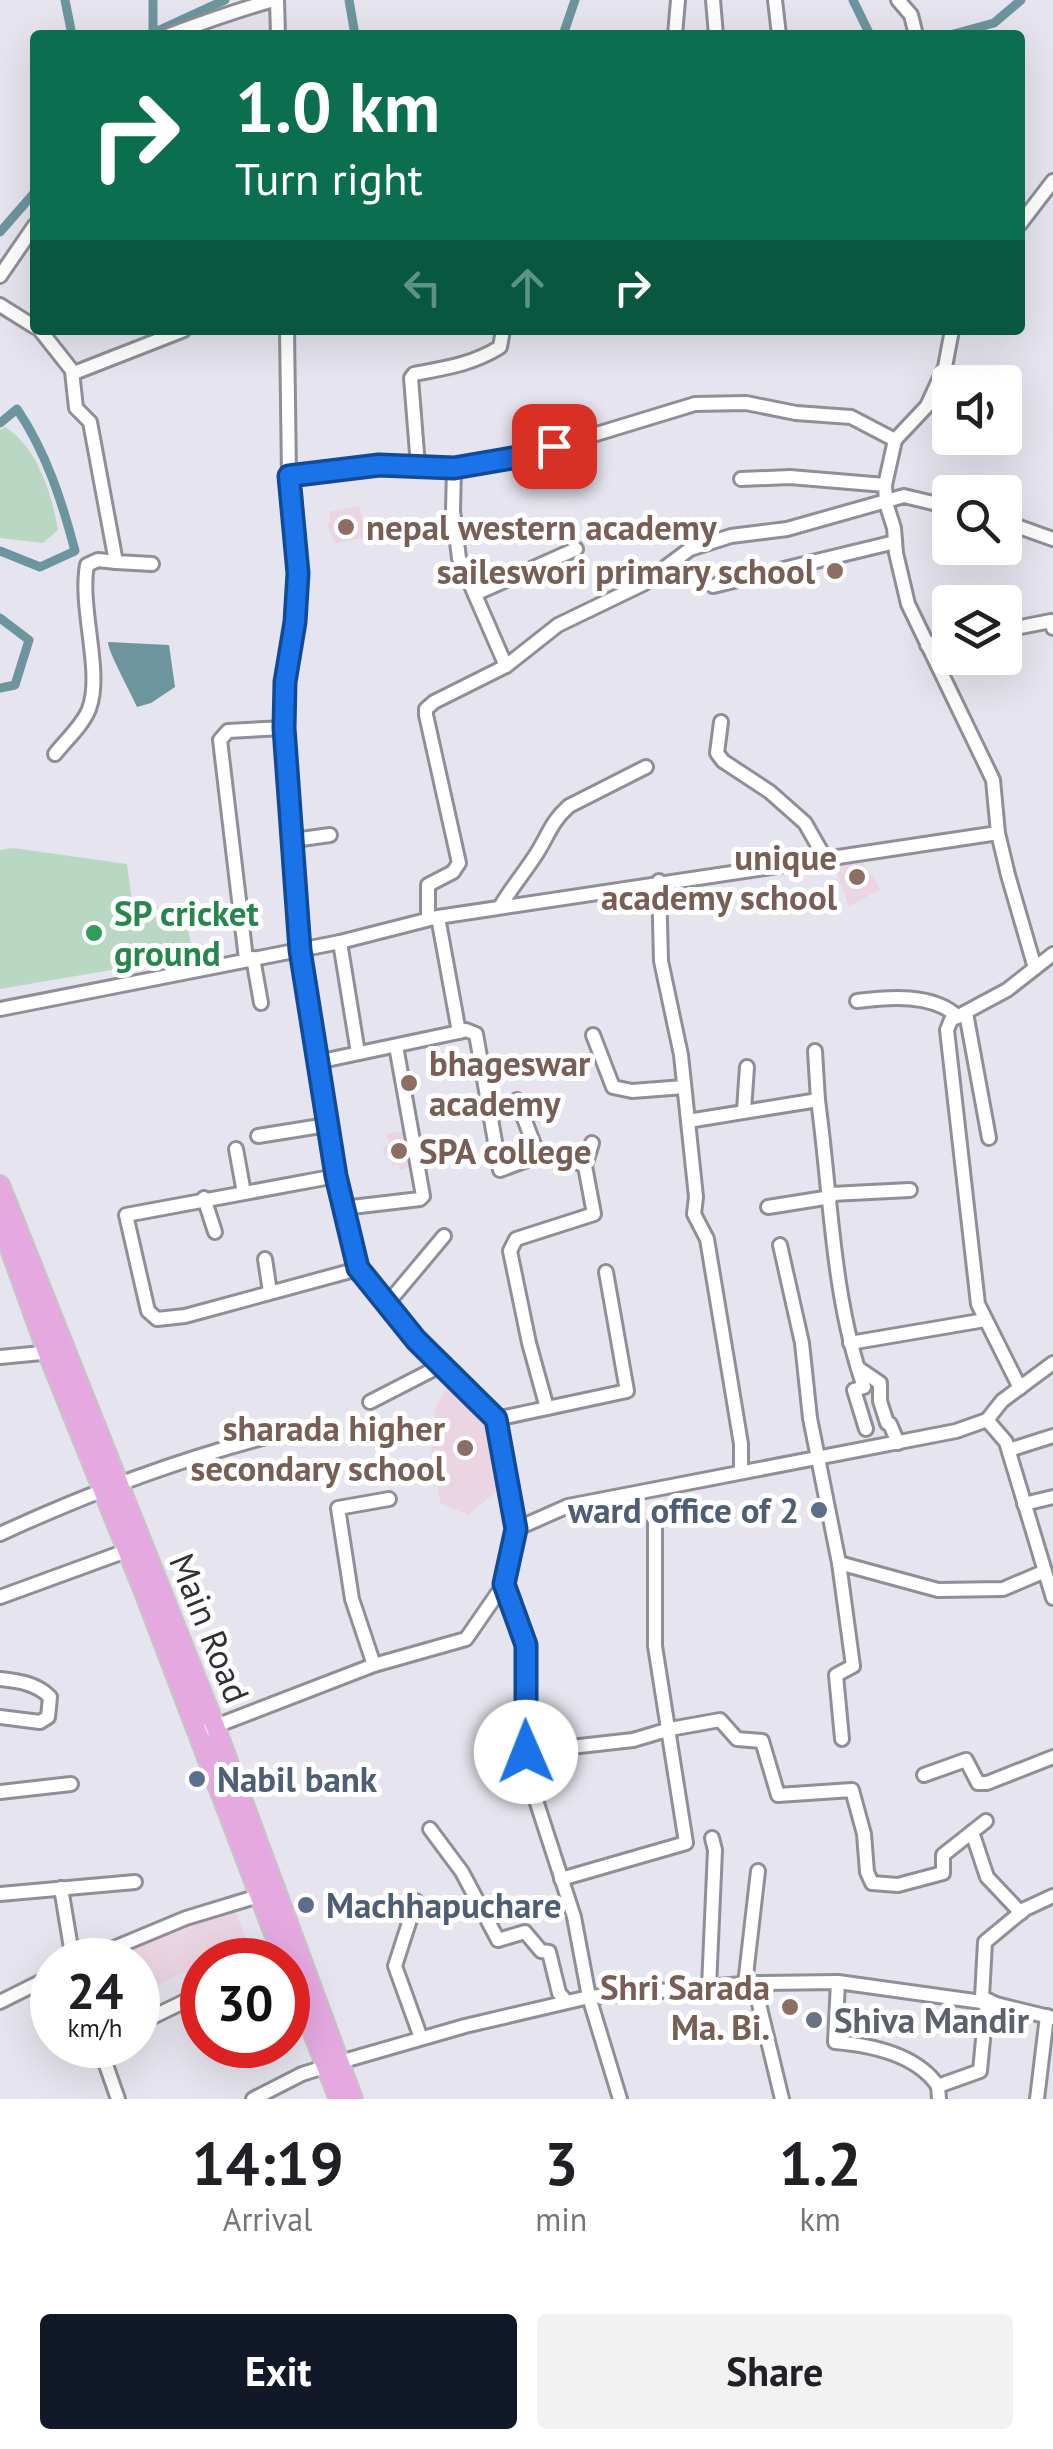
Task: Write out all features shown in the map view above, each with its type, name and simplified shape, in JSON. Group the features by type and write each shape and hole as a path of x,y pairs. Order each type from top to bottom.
{"main road":[{"name":"Main Road","path":"0,1185 2,1210 56,1351 101,1489 126,1550 151,1590 215,1726 278,1938"},
{"name":"Main Road","path":"56,1351 120,1484 196,1734 266,1893 333,2064 340,2099"},
{"name":"Main Road","path":"310,2016 353,2099"}],"street":[{"path":"181,30 275,0 278,30"},
{"path":"675,30 678,0"},
{"path":"713,0 716,30"},
{"path":"775,0 778,30"},
{"path":"898,0 911,15 915,30"},
{"path":"1025,213 1053,180"},
{"path":"0,276 30,232"},
{"path":"0,305 30,324"},
{"path":"43,335 74,374 172,335"},
{"path":"196,1734 374,1665 466,1638 504,1584 516,1529 496,1419 416,1340 358,1268 342,1208 300,950 284,728 285,682 298,573 289,476 287,335"},
{"path":"418,466 411,378 414,374 482,358 500,347 502,335"},
{"path":"951,335 944,367 927,406 895,440 886,503 908,604 993,780 998,833 1035,968"},
{"path":"72,371 76,408 90,422 116,562"},
{"path":"289,476 379,465 454,468 524,456 695,404 746,403 851,417 895,440"},
{"path":"454,468 452,510 458,558 506,666"},
{"path":"741,479 790,477 886,486"},
{"path":"458,1032 428,885 453,872 459,862 426,709 506,666 558,625 643,584 690,548 731,536 787,530 904,496 932,503"},
{"path":"1022,528 1053,539"},
{"path":"713,586 895,542"},
{"path":"474,594 576,549"},
{"path":"55,754 89,709 92,678 83,586 87,565 98,560 152,564"},
{"path":"1022,627 1051,621 1053,628"},
{"path":"927,645 932,643"},
{"path":"722,722 719,757 770,792 804,824 825,858"},
{"path":"260,1004 250,959 220,740 228,731 284,728"},
{"path":"500,907 560,814 646,767"},
{"path":"0,1010 340,942 433,918 998,833"},
{"path":"294,840 330,836"},
{"path":"659,882 662,961 681,1055 696,1197 694,1214 708,1239 741,1472"},
{"path":"340,942 358,1053"},
{"path":"1020,1388 978,1304 947,1030 951,1020 1007,990 1053,954"},
{"path":"857,1001 930,1000 962,1015 990,1138"},
{"path":"316,1062 466,1030 476,1034 500,1174 538,1155 567,1156 586,1166"},
{"path":"593,1036 613,1087 632,1091 684,1087"},
{"path":"342,1208 423,1196 396,1046"},
{"path":"814,1051 850,1343 864,1387 854,1390 855,1399 866,1429"},
{"path":"744,1110 748,1067"},
{"path":"517,1100 538,1155"},
{"path":"688,1121 818,1100"},
{"path":"258,1136 327,1125"},
{"path":"547,1408 510,1251 516,1238 594,1214 586,1166 592,1143"},
{"path":"236,1149 244,1193"},
{"path":"336,1176 126,1215 148,1311 157,1319 185,1316 358,1268"},
{"path":"768,1207 831,1196 910,1190"},
{"path":"204,1198 215,1232"},
{"path":"387,1304 444,1236"},
{"path":"780,1245 802,1342 810,1418 839,1563 853,1666 836,1675 842,1739"},
{"path":"265,1259 270,1292"},
{"path":"496,1419 627,1391 606,1272"},
{"path":"850,1343 985,1320"},
{"path":"0,1357 56,1351"},
{"path":"516,1529 568,1506 956,1431 987,1420 1002,1401 1053,1363"},
{"path":"370,1402 442,1365"},
{"path":"858,1368 880,1383 886,1423 898,1443"},
{"path":"987,1420 1009,1450 1053,1598"},
{"path":"0,1534 101,1489 201,1454 274,1436"},
{"path":"1009,1450 1053,1436"},
{"path":"1024,1504 1053,1497"},
{"path":"374,1665 352,1599 338,1508 389,1499"},
{"path":"562,1879 686,1843 655,1646 655,1523"},
{"path":"0,1597 126,1550"},
{"path":"839,1563 938,1590 1003,1589 1043,1572"},
{"path":"504,1584 526,1645 526,1752 534,1794 562,1879 584,1958 590,1998 620,2099"},
{"path":"0,1680 21,1681 50,1696 48,1717 40,1722 0,1717"},
{"path":"526,1752 633,1740 670,1728 720,1720 737,1739 762,1741 778,1795 852,1790 872,1883 898,1885 943,1873 943,1855 986,1821"},
{"path":"924,1775 966,1760 978,1782 987,1783 1053,1757"},
{"path":"0,1792 71,1784"},
{"path":"430,1829 462,1872 498,1940 525,1932 541,1951 549,1952 560,1994 566,2000"},
{"path":"972,1832 987,1877 1021,1913"},
{"path":"708,1987 715,1850 712,1838"},
{"path":"758,1871 749,1984 782,2099"},
{"path":"0,1894 135,1882"},
{"path":"60,1888 69,1938"},
{"path":"138,1938 266,1893"},
{"path":"996,2004 982,1997 985,1942 1021,1913 1053,1896"},
{"path":"416,1900 396,1966 421,2038"},
{"path":"838,1982 835,2042 910,2060 932,2076 938,2092 980,2071 986,2008 996,2004"},
{"path":"252,2099 292,2078 333,2064 566,2000 749,1984 838,1982 996,2004 1050,2017 1036,2099"},
{"path":"0,2002 30,1987"},
{"path":"107,2068 118,2099"}],"shaded area":[{"name":"nepal western academy","path":"359,506 366,537 335,544 327,524 331,522 329,512"},
{"name":"unique academy school","path":"859,856 880,889 849,907 835,866"},
{"name":"SPA college","path":"411,1130 418,1165 400,1170 399,1165 392,1165 390,1155 384,1155 383,1148 389,1145 387,1134"},
{"name":"sharada higher secondary school","path":"450,1381 491,1421 503,1486 468,1515 441,1504 431,1457 435,1409"},
{"path":"233,1905 246,1938 180,1938 180,1974 160,1985 160,1938 151,1938"}],"green space":[{"path":"5,427 26,446 52,502 58,530 43,543 0,538 0,430"},
{"name":"SP cricket ground","path":"13,848 127,864 133,909 184,906 193,956 0,989 0,850"}],"water":[{"path":"108,642 169,645 175,687 137,707"}],"waterway":[{"path":"65,0 71,30"},
{"path":"153,0 153,30"},
{"path":"160,30 225,0"},
{"path":"349,0 354,30"},
{"path":"565,30 575,0"},
{"path":"853,0 868,30"},
{"path":"968,30 994,23 1021,0"},
{"path":"0,232 30,198"},
{"path":"0,423 17,409 27,425 52,477 75,551 40,567 0,551"},
{"path":"0,618 29,640 15,685 0,688"}],"place":[{"name":"nepal western academy","path":"346,527"},
{"name":"saileswori primary school","path":"835,571"},
{"name":"unique academy school","path":"857,877"},
{"name":"SP cricket ground","path":"94,933"},
{"name":"bhageswar academy","path":"409,1083"},
{"name":"SPA college","path":"399,1151"},
{"name":"sharada higher secondary school","path":"465,1448"},
{"name":"ward office of 2","path":"819,1510"},
{"name":"Nabil bank","path":"197,1779"},
{"name":"Machhapuchare","path":"306,1905"},
{"name":"Shri Sarada Ma. Bi.","path":"790,2007"},
{"name":"Shiva Mandir","path":"814,2020"}],"route":[{"path":"526,1752 526,1645 504,1584 516,1529 496,1419 416,1340 358,1268 336,1176 300,950 284,728 285,682 298,573 289,476 379,465 454,468 524,456 554,446"}]}
